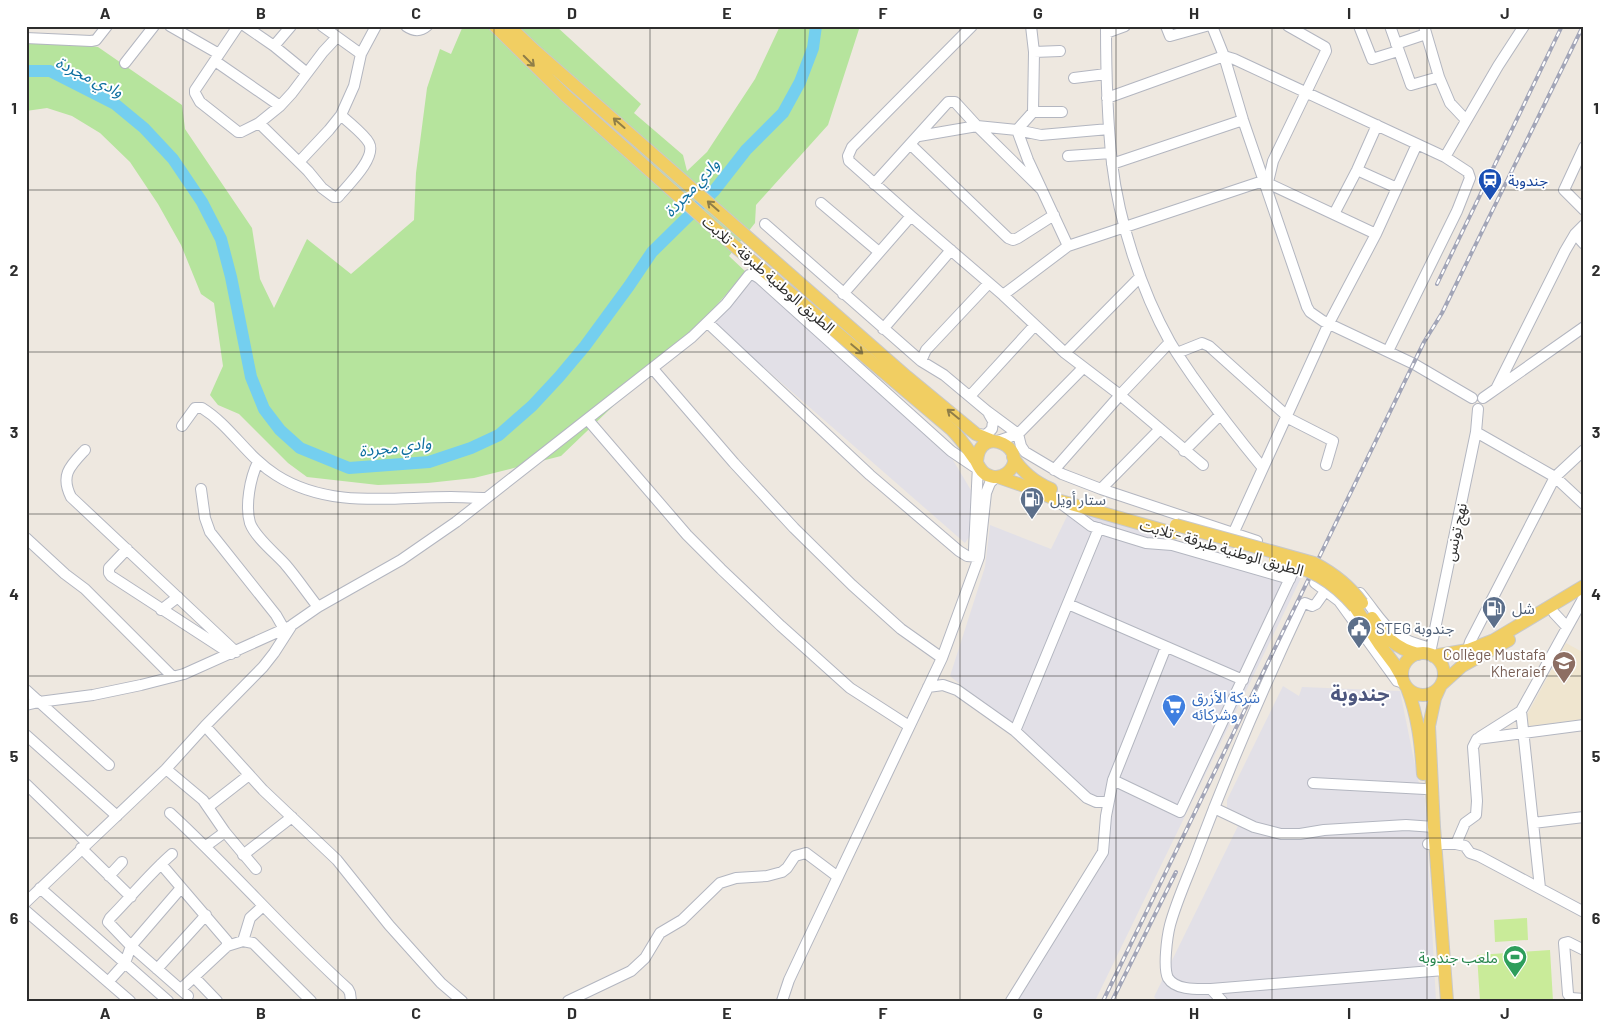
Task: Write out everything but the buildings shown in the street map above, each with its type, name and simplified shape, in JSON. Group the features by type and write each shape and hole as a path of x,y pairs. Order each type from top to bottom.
{"main road":[{"name":"الطريق الوطنية طبرقة - تلابت","path":"495,26 560,90 739,250 952,430 969,450 979,467"},
{"name":"الطريق الوطنية طبرقة - تلابت","path":"509,26 534,50 750,238 834,315 976,434 992,443"},
{"path":"992,443 1004,443 1013,454 1013,462 1008,472 997,477 992,477 979,467 980,450 992,443"},
{"name":"الطريق الوطنية طبرقة - تلابت","path":"1013,454 1024,472 1036,481 1062,493 1308,570 1337,588 1359,605 1387,638 1403,650 1428,653"},
{"name":"الطريق الوطنية طبرقة - تلابت","path":"997,477 1030,488 1057,500 1174,529"},
{"path":"1584,586 1494,640 1468,650 1428,653 1407,660 1404,665 1404,683 1412,692 1424,696 1436,691 1462,666 1498,648 1584,596"},
{"name":"الطريق الوطنية طبرقة - تلابت","path":"1359,605 1380,645 1398,669 1424,726 1440,970 1439,1001"},
{"path":"1428,653 1442,665 1444,677 1441,685"},
{"name":"الطريق الوطنية طبرقة - تلابت","path":"1431,827 1425,789 1424,726 1441,685"},
{"name":"الطريق الوطنية طبرقة - تلابت","path":"1440,970 1447,1001"}],"street":[{"path":"26,38 87,42 96,40 105,29 93,26"},
{"path":"126,63 154,26"},
{"path":"170,26 217,58 280,106"},
{"path":"238,26 195,90 200,102 238,132 243,132 259,123 280,106 337,37"},
{"path":"245,26 274,46 306,73"},
{"path":"274,46 291,26"},
{"path":"322,26 361,54"},
{"path":"299,162 341,115 354,86 361,54 376,26"},
{"path":"406,26 416,31 422,30 427,26"},
{"path":"972,26 852,147 848,156 849,161 1003,295 1065,353 1203,465"},
{"path":"1016,130 1033,112 1034,52 1031,26"},
{"path":"1125,26 1106,30 1107,98 1112,164 1125,227 1140,276 1170,342 1177,353 1220,415 1262,467"},
{"path":"1166,26 1170,36 1206,26"},
{"path":"1212,26 1224,56 1243,120 1310,312 1414,364 1472,398"},
{"path":"1265,182 1273,161 1326,54 1326,49 1288,26"},
{"path":"1359,26 1372,59 1397,47 1426,28 1439,77 1450,103 1466,120"},
{"path":"1390,26 1411,85 1439,77"},
{"path":"1445,157 1507,51 1524,26"},
{"path":"1034,52 1060,51"},
{"path":"1107,98 1224,56 1445,157 1468,172 1470,178 1452,220 1388,351"},
{"path":"1074,78 1106,74"},
{"path":"874,184 951,101 955,102 1042,190"},
{"path":"1033,112 1062,112"},
{"path":"259,123 299,162 322,188 334,197 338,196 354,179 365,164 370,144 341,115"},
{"path":"1112,164 1243,120"},
{"path":"1334,214 1357,170 1377,125"},
{"path":"918,136 977,126 1040,134 1109,129"},
{"path":"1016,130 1068,246"},
{"path":"1232,534 1329,323 1376,234 1417,144"},
{"path":"910,145 1008,238 1013,240 1018,238 1054,214"},
{"path":"1584,147 1564,190 1584,210"},
{"path":"1068,156 1111,153"},
{"path":"1357,170 1397,188"},
{"path":"1003,295 1068,246 1265,182 1376,234"},
{"path":"820,203 880,252"},
{"path":"842,294 911,216"},
{"path":"765,224 883,329 1018,434 1023,449 1040,462 1054,470 1101,489 1232,534 1301,554 1180,812 1113,780"},
{"path":"1496,389 1565,250 1575,234 1584,225"},
{"path":"1575,234 1584,244"},
{"path":"883,329 951,250"},
{"path":"26,705 93,695 174,677 199,669 288,627 318,607 401,560 456,522 653,369 708,323 749,275 759,278 951,451 979,467 976,557"},
{"path":"1065,353 1140,276"},
{"path":"922,361 926,350 989,283"},
{"path":"708,323 870,475 959,551 967,556 976,557"},
{"path":"970,396 1035,325"},
{"path":"1483,398 1584,327"},
{"path":"1054,470 1170,342"},
{"path":"1177,353 1202,343 1209,346 1286,416 1333,441 1326,464"},
{"path":"951,451 961,452 969,450 1018,434 1083,368"},
{"path":"653,369 765,499 800,535 901,629 942,658"},
{"path":"1472,398 1477,395 1483,398"},
{"path":"1472,398 1471,405 1478,409 1484,404 1483,398"},
{"path":"182,426 196,408 202,408 234,435 258,462 277,476 304,489 350,499 486,498"},
{"name":"نهج تونس","path":"1428,653 1476,432 1478,409"},
{"path":"976,434 986,435 992,428 993,421 986,411"},
{"path":"1184,451 1220,415"},
{"path":"588,420 687,535 727,576 850,688 909,726"},
{"path":"1101,489 1159,430"},
{"path":"1476,432 1555,476 1584,504"},
{"path":"1013,454 1018,434"},
{"path":"85,450 71,465 67,473 66,483 69,493 78,504 178,596 233,653"},
{"path":"1462,666 1470,642 1555,476 1584,450"},
{"path":"1024,472 1024,465 1028,460 1040,462"},
{"path":"258,462 252,476 249,492 251,525 285,564 318,607"},
{"path":"782,1001 797,963 942,658 973,573 986,493 990,483 997,477"},
{"path":"201,489 206,522 210,532 276,615 288,627"},
{"path":"1057,500 1083,521 1099,528 1146,543 1172,544 1290,579"},
{"path":"1015,731 1099,528"},
{"path":"26,538 65,574 85,589 174,677"},
{"path":"127,549 109,568 109,573 161,610 233,653"},
{"path":"1404,683 1398,681 1339,602 1315,583 1324,562 1350,581 1392,633 1428,653"},
{"path":"1326,590 1316,604 1312,606 1305,603 1302,604 1276,659 1214,808 1170,925 1165,956 1168,978 1176,985 1211,988 1440,970"},
{"path":"161,610 178,596"},
{"path":"1456,844 1465,823 1476,815 1477,801 1473,747 1477,739 1521,711 1584,596"},
{"path":"1068,604 1243,680"},
{"path":"1554,613 1567,627"},
{"path":"26,902 166,769 262,668 274,653 288,627"},
{"path":"1011,1001 1101,856 1104,848 1105,821 1113,780 1166,647"},
{"path":"928,687 943,685 958,690 1015,731 1087,798 1096,802 1108,802"},
{"path":"26,690 109,765"},
{"path":"1521,711 1540,888"},
{"path":"1477,739 1584,725"},
{"path":"206,726 270,797 337,860 389,925 441,983 462,1001"},
{"path":"26,735 117,816"},
{"path":"166,769 208,807 225,832 256,869"},
{"path":"208,807 249,775"},
{"path":"1313,783 1425,789"},
{"path":"26,784 84,846 109,876 131,897"},
{"path":"1214,808 1254,827 1281,834 1406,825 1431,827"},
{"path":"170,813 206,846 320,964 348,989 351,1001"},
{"path":"243,855 292,817"},
{"path":"1533,823 1584,817"},
{"path":"206,846 225,832"},
{"path":"1432,844 1465,846 1470,853 1584,912"},
{"path":"568,1001 631,971 645,958 662,931 682,920 720,883 736,878 767,876 782,872 796,856 806,853 838,877"},
{"path":"172,854 110,918 109,925 185,992 194,976 227,946 243,941 253,943 311,1001"},
{"path":"109,876 122,862"},
{"path":"161,864 227,941 227,946"},
{"path":"40,888 168,1001"},
{"path":"108,982 125,963 131,946 181,888"},
{"path":"243,941 250,918 263,906"},
{"path":"26,911 130,1001"},
{"path":"157,969 206,916"},
{"path":"1584,950 1568,942 1564,943 1568,994 1571,998 1584,999"},
{"path":"194,976 217,1001"},
{"path":"1211,988 1222,1001"}],"shaded area":[{"path":"746,272 950,455 972,492 974,530 965,543 706,317"},
{"path":"1071,508 1301,578 1095,1001 1017,1001 1107,856 1110,823 1113,814 950,676 985,567 990,525 1051,549"},
{"name":"Collège Mustafa Kheraief","path":"1566,643 1584,653 1584,719 1528,725 1527,715"},
{"path":"1283,686 1299,696 1302,687 1400,691 1418,780 1425,799 1436,1001 1158,1001 1154,997 1238,826 1227,807 1227,800"}],"green space":[{"path":"463,26 556,26 641,104 634,113 683,155 687,171 707,152 755,79 780,26 860,26 828,125 756,205 755,223 729,256 746,272 706,317 561,456 474,478 428,483 378,485 307,477 288,463 239,414 218,405 210,395 223,366 214,303 201,294 181,245 158,204 130,162 100,133 72,116 47,108 26,111 26,43 63,41 98,47 182,105 185,129 252,228 260,279 274,308 307,239 351,274 414,220 416,173 427,88 440,49 451,54"},
{"path":"1527,918 1528,940 1495,942 1494,920"},
{"name":"ملعب جندوبة","path":"1550,950 1553,1001 1480,1001 1477,955"}],"waterway":[{"name":"وادي مجردة","path":"26,71 50,71 115,104 144,128 173,159 202,202 221,239 231,277 251,377 264,409 280,430 300,448 349,468 429,462 471,448 499,435 532,406 585,346 652,252 714,191 746,150 783,113 800,82 813,48 816,26"}],"railway":[{"path":"1437,284 1562,26"},
{"path":"1103,1001 1424,342 1442,313 1583,26"},
{"path":"1112,1001 1176,872"}],"place":[{"name":"جندوبة","path":"1490,201"},
{"name":"ستار أويل","path":"1032,520"},
{"name":"شل","path":"1494,629"},
{"name":"STEG جندوبة","path":"1359,649"},
{"name":"Collège Mustafa Kheraief","path":"1564,684"},
{"name":"شركة الأزرق وشركائه","path":"1174,727"},
{"name":"ملعب جندوبة","path":"1515,978"}],"district":[{"name":"جندوبة","path":"1360,693"}]}
